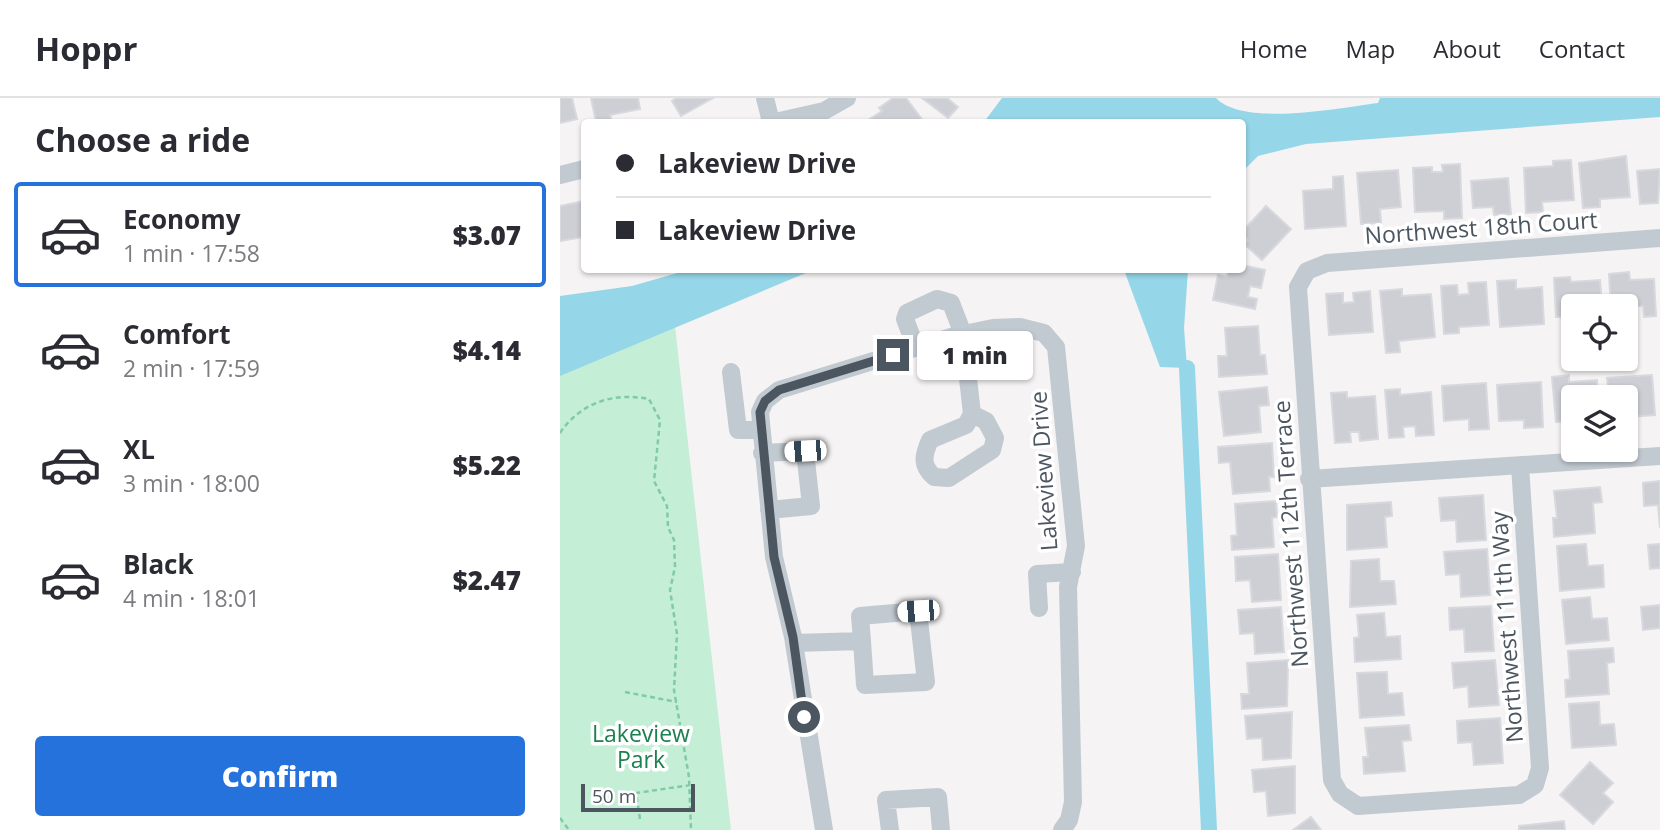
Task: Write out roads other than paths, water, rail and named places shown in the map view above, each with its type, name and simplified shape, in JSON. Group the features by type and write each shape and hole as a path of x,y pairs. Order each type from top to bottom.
{"street":[{"path":"765,98 772,119"},
{"path":"787,119 824,111 847,98"},
{"path":"560,175 581,170"},
{"name":"Northwest 18th Court","path":"1307,271 1327,263 1660,238"},
{"name":"Northwest 112th Terrace","path":"1307,271 1298,287 1309,479 1332,780 1340,794"},
{"path":"915,348 905,319 907,313 937,299 951,303 963,334 972,414"},
{"name":"Lakeview Drive","path":"824,830 807,741 794,643 774,557 760,412 765,401 779,390 963,334 1020,327 1044,333 1056,347 1076,546 1068,587 1073,802 1069,820 1062,830"},
{"path":"731,372 738,430 761,430"},
{"path":"762,453 805,451 811,506 769,510"},
{"path":"1309,479 1660,456"},
{"name":"Northwest 111th Way","path":"1340,794 1359,806 1519,795 1535,785 1540,768 1520,466"},
{"path":"1039,608 1037,574 1072,572"},
{"path":"918,611 926,682 865,685 862,641 860,616 918,611"},
{"path":"794,643 862,641"},
{"path":"890,830 886,800 939,797 941,830"}],"water":[{"path":"1002,98 1216,98 1229,107 1269,114 1378,103 1380,98 1660,98 1660,117 1306,144 1258,156 1246,168 1246,119 986,119"},
{"path":"678,273 806,273 560,376 560,296 632,286"},
{"path":"1125,273 1188,273 1184,328 1187,368 1160,367"}],"waterway":[{"path":"1187,368 1209,830"}],"park label":[{"name":"Lakeview Park","path":"641,746"}]}
